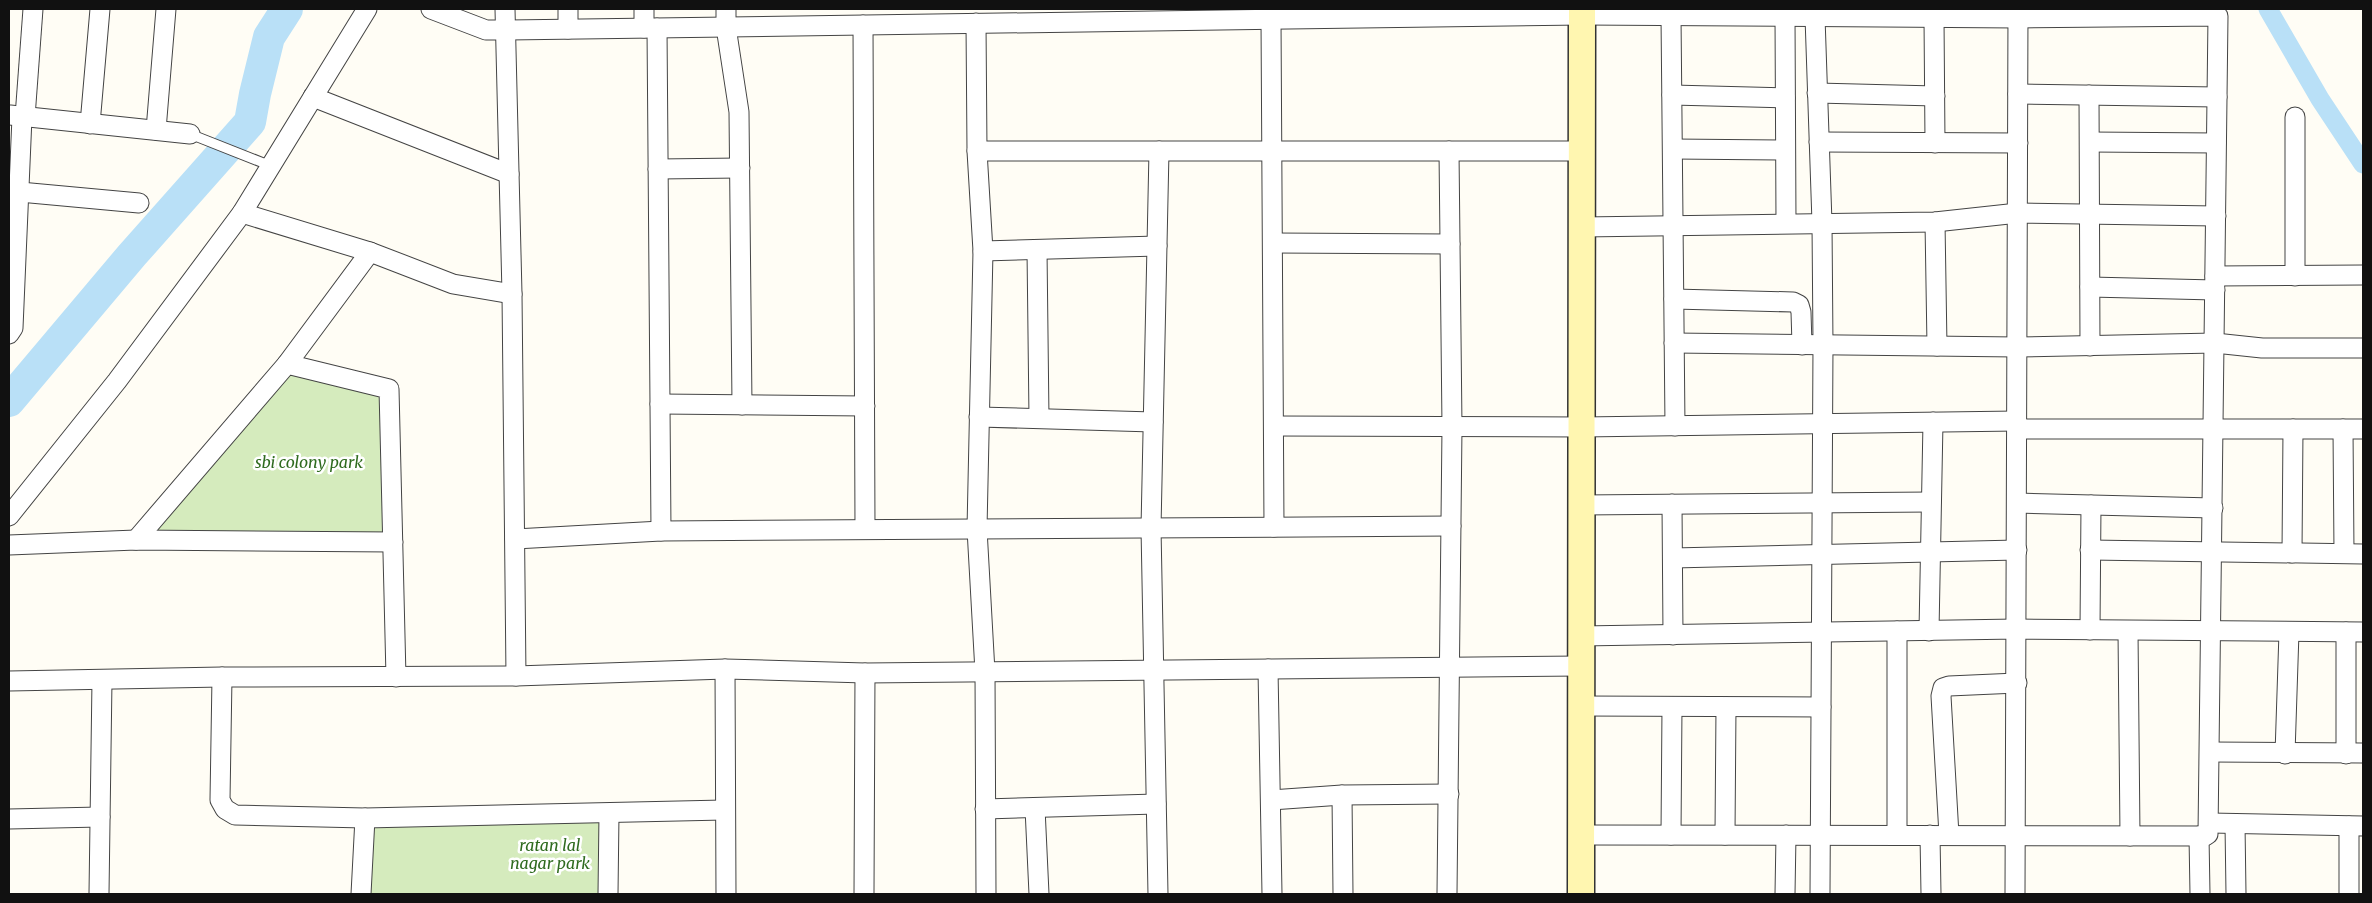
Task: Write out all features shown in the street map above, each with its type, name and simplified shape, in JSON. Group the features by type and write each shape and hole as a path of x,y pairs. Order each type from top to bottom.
{"street":[{"path":"9,334 13,328 14,191 18,116 33,9"},
{"path":"90,124 100,9"},
{"path":"156,130 166,9"},
{"path":"9,516 117,381 242,213 367,9"},
{"path":"431,9 486,30 651,28 726,18 864,25 950,16 976,23 1271,19 1356,13 1582,12 1671,16 1704,12 1785,16 1826,14 2218,16 2210,752 2200,894"},
{"path":"505,9 512,294 516,676"},
{"path":"568,9 568,29"},
{"path":"644,9 651,28 658,169 660,531"},
{"path":"1581,894 1582,12"},
{"path":"1820,894 1823,345 1822,222 1817,93 1826,14"},
{"path":"2015,894 2018,14"},
{"path":"1927,15 1935,96 1935,143"},
{"path":"1671,16 1675,426"},
{"path":"1785,16 1786,223"},
{"path":"726,18 739,112 742,405"},
{"path":"1271,19 1274,151 1274,526"},
{"path":"976,23 977,151 983,251 976,529 985,672 986,894"},
{"path":"864,25 865,529"},
{"path":"1817,93 1935,96"},
{"path":"2018,94 2217,97"},
{"path":"2089,95 2091,214 2090,346"},
{"path":"1672,96 1785,98"},
{"path":"313,97 509,174"},
{"path":"18,116 190,134"},
{"path":"2295,117 2295,276"},
{"path":"1819,142 2018,143"},
{"path":"2090,142 2216,143"},
{"path":"1673,150 1786,150"},
{"path":"977,151 1582,151"},
{"path":"1158,894 1151,528 1159,151"},
{"path":"1447,894 1451,667 1452,427 1449,151"},
{"path":"658,169 740,168"},
{"path":"14,191 139,203"},
{"path":"242,213 370,252 453,284 512,294"},
{"path":"1582,227 1822,222 1935,222 2018,213 2216,216"},
{"path":"1935,222 1937,346"},
{"path":"1274,243 1450,244"},
{"path":"983,251 1157,246"},
{"path":"1037,250 1039,418"},
{"path":"136,540 286,364 370,252"},
{"path":"2090,287 2215,283 2295,276 2363,275"},
{"path":"1674,299 1793,302 1799,304 1802,345"},
{"path":"1674,343 2017,347 2214,343 2262,348 2363,348"},
{"path":"286,364 388,389 396,677"},
{"path":"660,404 865,406"},
{"path":"979,416 1153,422"},
{"path":"1275,426 1582,427 1933,422 2017,425 2363,429"},
{"path":"1929,631 1933,422"},
{"path":"2292,553 2293,429"},
{"path":"2343,429 2344,553"},
{"path":"1581,505 1931,502"},
{"path":"2017,503 2213,508"},
{"path":"1672,504 1673,635"},
{"path":"2090,630 2091,505"},
{"path":"515,539 660,531 1451,526"},
{"path":"9,544 136,540 392,542"},
{"path":"1673,558 2017,550"},
{"path":"2090,550 2363,554"},
{"path":"1581,636 2017,629 2355,632 2354,754 2210,752"},
{"path":"2128,631 2130,836"},
{"path":"1897,632 1897,835"},
{"path":"2285,754 2290,632"},
{"path":"9,681 222,677 516,676 724,669 865,673 1581,666"},
{"path":"724,669 726,894"},
{"path":"1268,669 1272,894"},
{"path":"864,894 865,673"},
{"path":"222,677 220,800 225,809 235,815 365,818 724,810"},
{"path":"99,894 102,680"},
{"path":"1931,894 1939,835 1941,696 1943,688 1949,686 2017,683"},
{"path":"1581,706 1821,708"},
{"path":"1672,707 1672,835"},
{"path":"1725,835 1726,707"},
{"path":"1271,800 1342,795 1449,794"},
{"path":"1342,795 1343,894"},
{"path":"985,809 1156,804"},
{"path":"1035,808 1039,894"},
{"path":"608,894 609,814"},
{"path":"9,819 100,817"},
{"path":"360,894 365,818"},
{"path":"1580,835 2130,836 2205,830 2235,824 2356,826 2349,894"},
{"path":"2235,824 2236,894"},
{"path":"1785,894 1786,835"}],"lane":[{"path":"190,134 271,166"}],"green space":[{"name":"sbi colony park","path":"286,360 388,385 393,542 144,543"},
{"name":"ratan lal nagar park","path":"609,813 608,894 362,894 365,817"}],"waterway":[{"path":"9,401 132,255 250,122 269,37 287,9"},
{"path":"2268,9 2320,99 2363,164"}]}
